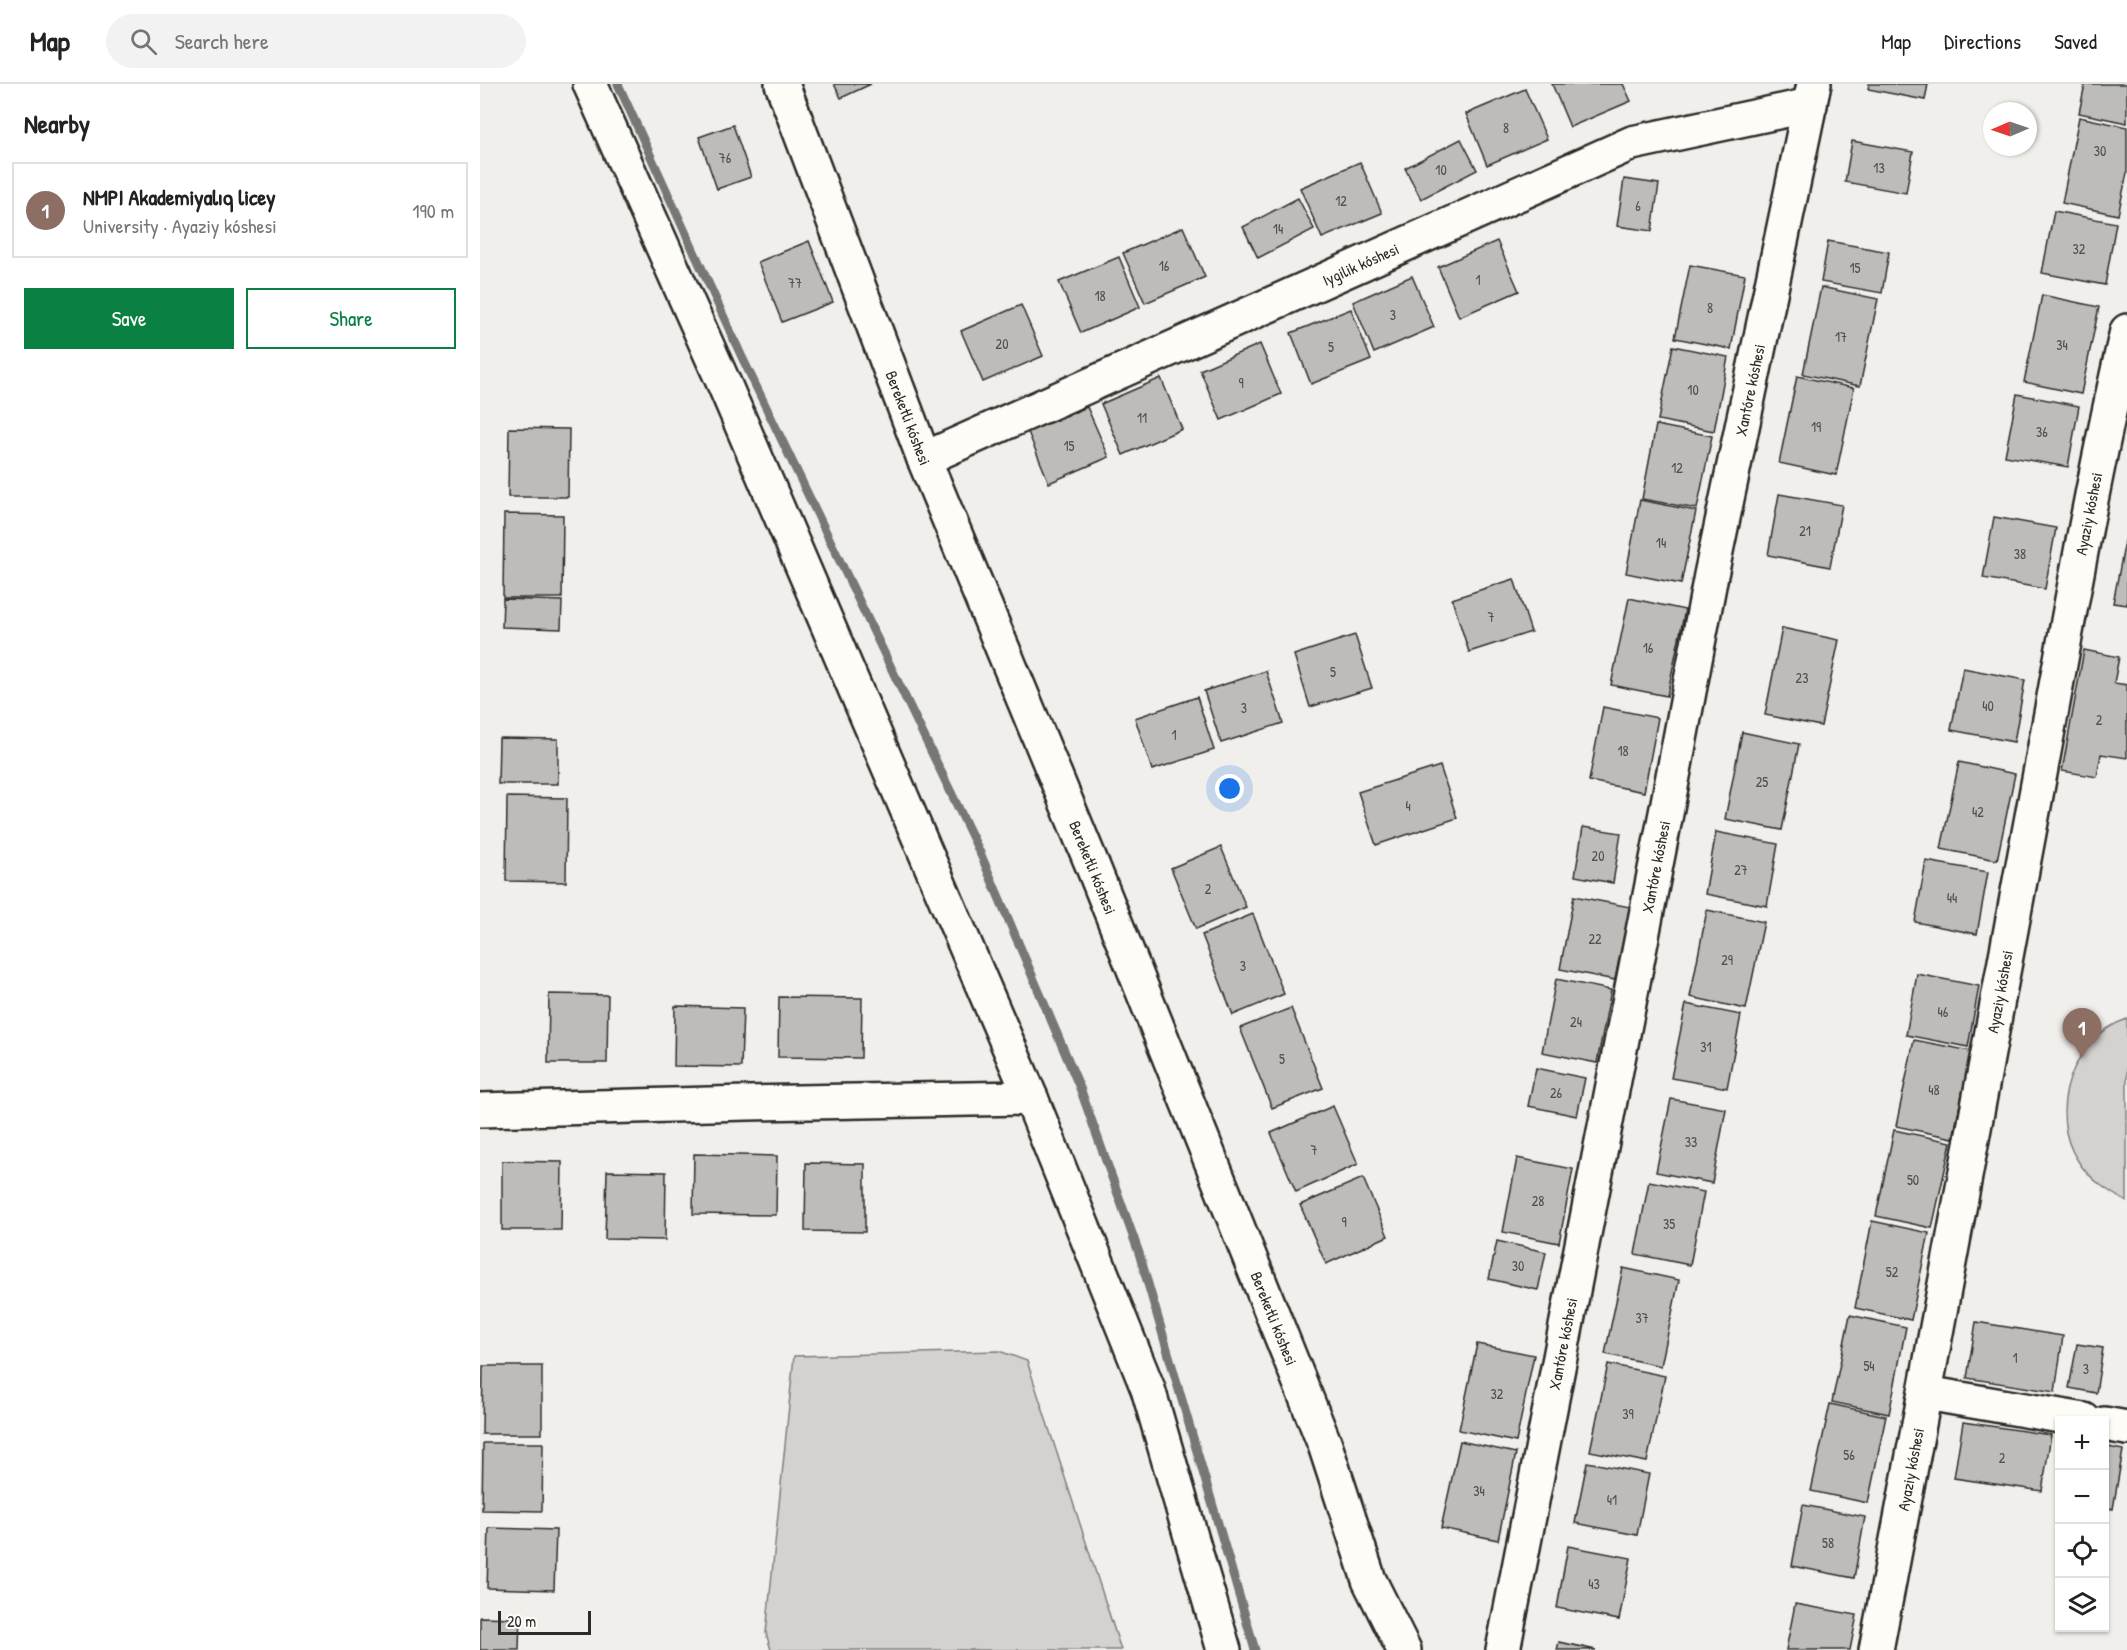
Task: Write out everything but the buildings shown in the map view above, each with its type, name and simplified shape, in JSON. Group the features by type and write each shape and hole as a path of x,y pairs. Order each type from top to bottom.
{"street":[{"path":"590,84 725,386 1031,1098 1148,1389 1224,1650"},
{"name":"Bereketli kóshesi","path":"782,84 924,459 1095,873 1320,1434 1369,1580 1404,1650"},
{"name":"Iygilik kóshesi","path":"924,459 1632,143 1812,94"},
{"name":"Xantóre kóshesi","path":"1503,1650 1711,575 1812,94"},
{"name":"Ayaziy kóshesi","path":"1876,1650 1926,1393 2065,640 2127,331"},
{"path":"480,1110 1031,1098"},
{"path":"1926,1393 2061,1416"},
{"path":"2109,1425 2127,1428"}],"shaded area":[{"path":"2127,1019 2127,1202 2100,1184 2083,1168 2069,1142 2064,1121 2065,1100 2070,1079 2079,1059 2092,1042 2108,1028"},
{"path":"999,1351 1027,1361 1121,1650 771,1650 766,1633 794,1356"}],"waterway":[{"path":"618,84 741,355 981,855 1080,1088 1139,1253 1255,1650"}],"place":[{"name":"NMPI Akademiyalıq licey","path":"2082,1058"}]}
